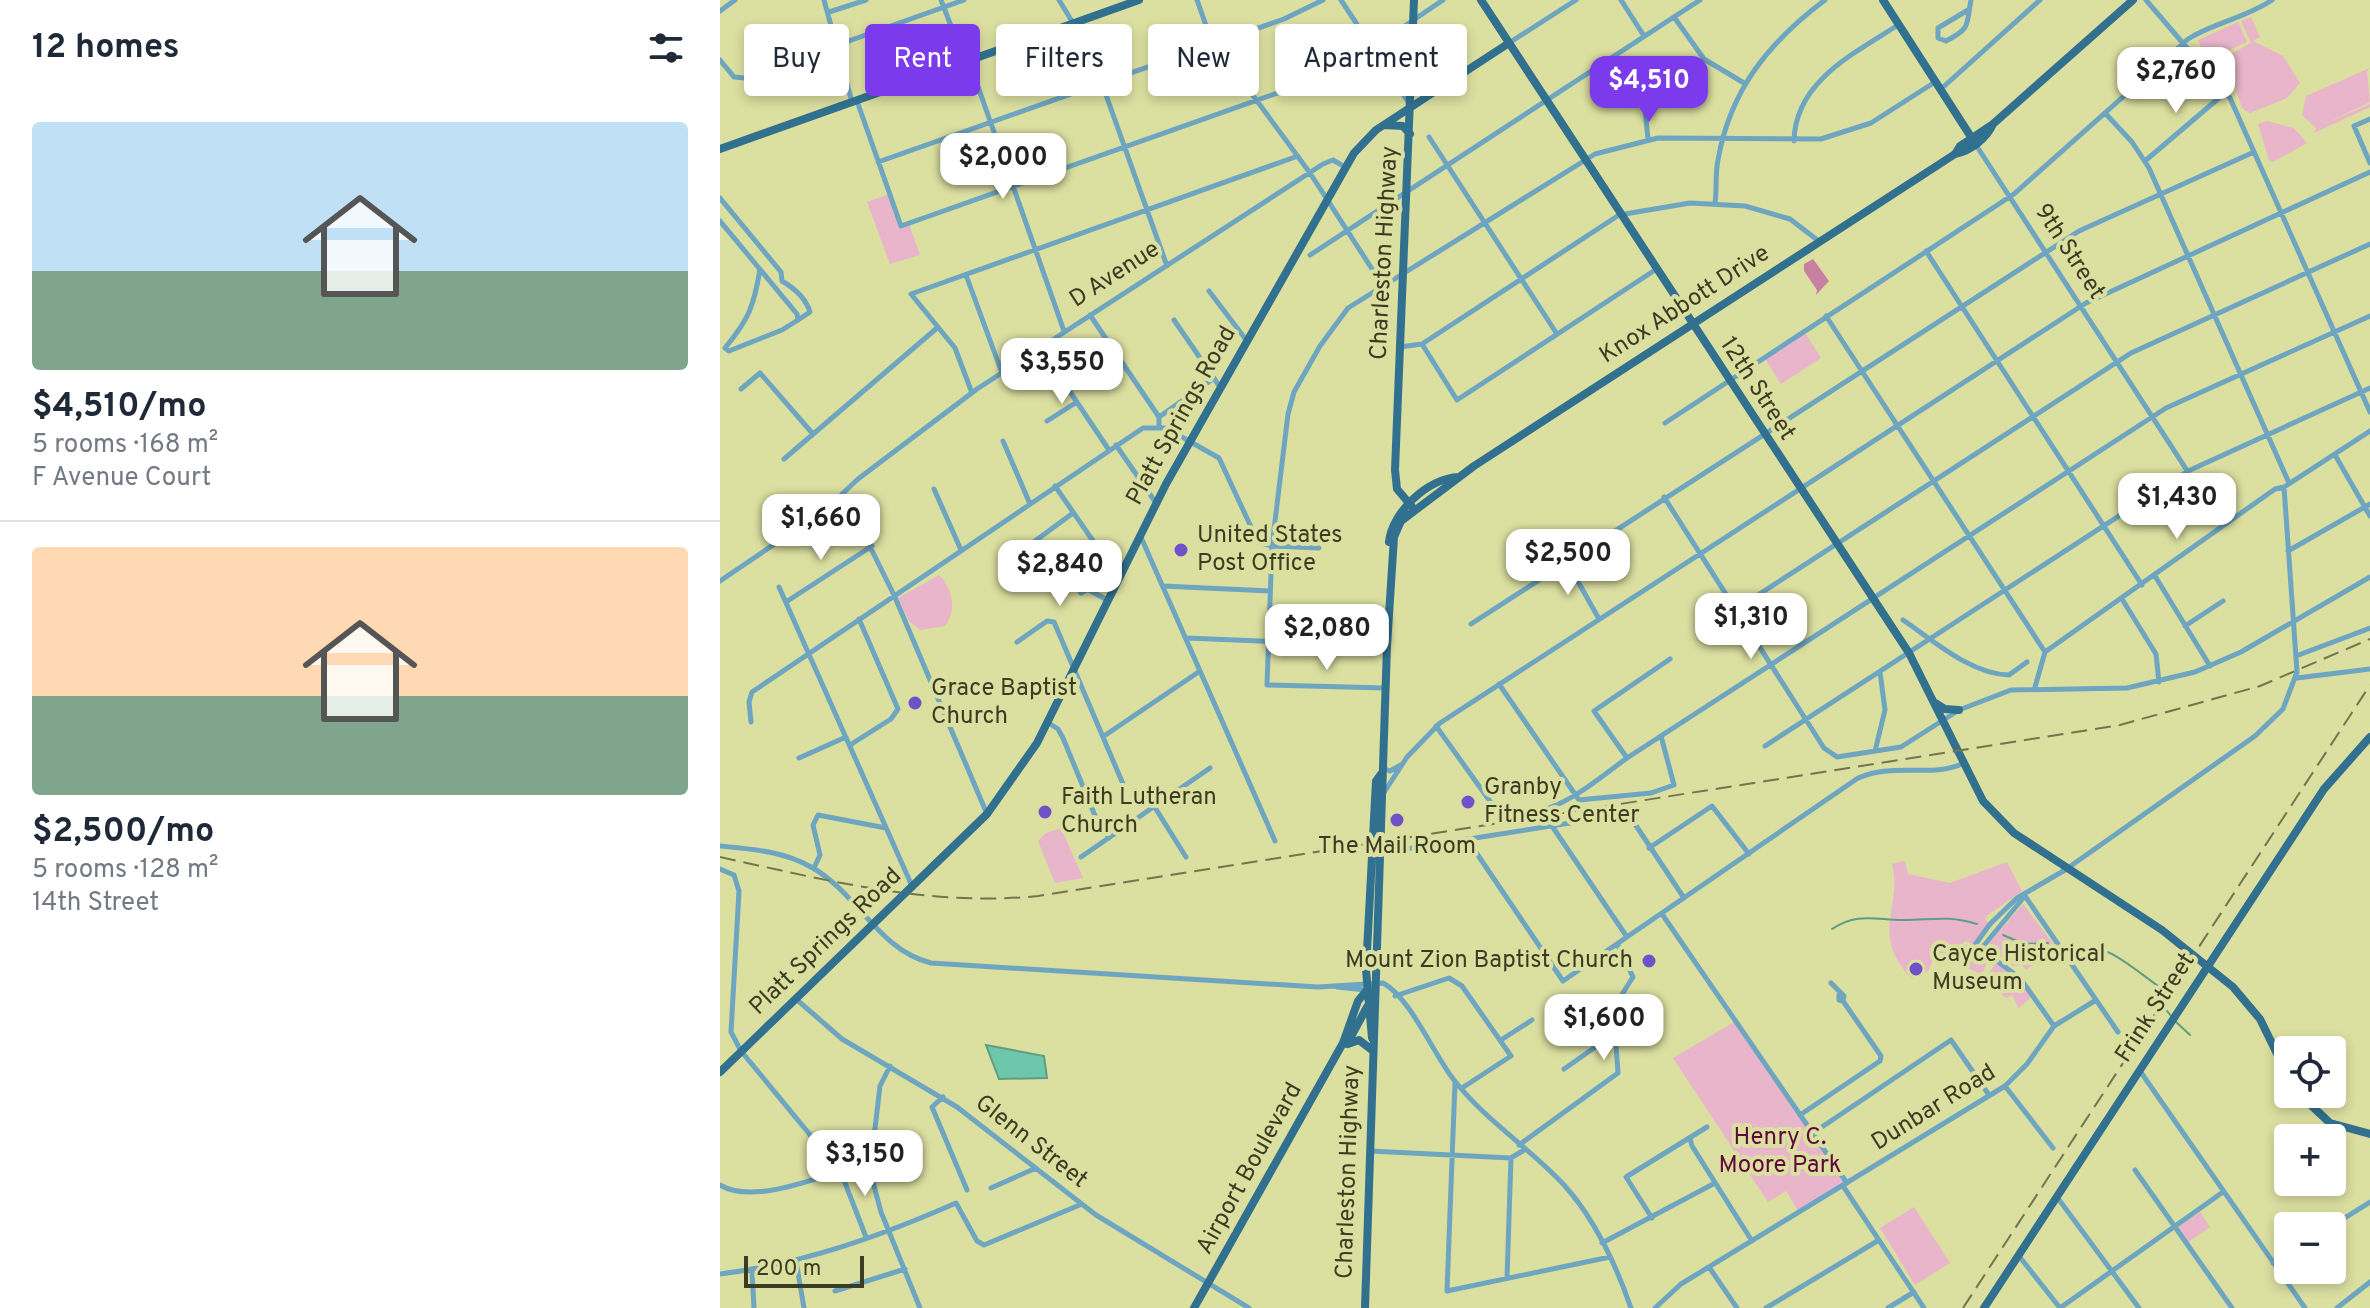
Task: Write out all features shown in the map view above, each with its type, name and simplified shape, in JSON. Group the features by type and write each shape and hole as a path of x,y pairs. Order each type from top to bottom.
{"main road":[{"path":"980,56 1139,0"},
{"name":"Charleston Highway","path":"1413,22 1414,0"},
{"name":"12th Street","path":"1481,0 1798,490 1909,653 1976,791 1997,819 2065,870 2147,920 2207,967 2245,999 2260,1019 2274,1048"},
{"name":"9th Street","path":"1883,0 1974,141"},
{"name":"Knox Abbott Drive","path":"1439,492 1974,141 2133,0"},
{"path":"1467,70 1509,43"},
{"path":"720,149 868,96"},
{"name":"Charleston Highway","path":"1411,96 1397,489 1411,505"},
{"path":"1383,125 1427,96"},
{"path":"1383,125 1403,126 1410,134"},
{"name":"Platt Springs Road","path":"720,1072 987,814 1020,772 1075,667 1117,575 1189,442 1345,167 1367,137 1383,125"},
{"name":"Charleston Highway","path":"1368,987 1380,853 1394,537 1411,505 1452,477 1459,477"},
{"name":"Charleston Highway","path":"1411,505 1439,492"},
{"path":"1933,702 1945,709 1959,710"},
{"name":"Frink Street","path":"1984,1308 2324,789 2370,737"},
{"name":"Charleston Highway","path":"1365,1308 1372,1050 1368,987 1376,781 1382,771"},
{"name":"Airport Boulevard","path":"1194,1308 1368,1005 1368,987"},
{"name":"Airport Boulevard","path":"1344,1046 1358,1001 1368,987"},
{"name":"Charleston Highway","path":"1368,1005 1372,1038"},
{"path":"1344,1046 1359,1040 1372,1050"},
{"path":"2314,1108 2330,1123 2370,1134"}],"street":[{"path":"720,11 735,0"},
{"path":"824,0 832,24"},
{"path":"829,12 866,0"},
{"path":"941,0 951,24"},
{"path":"849,40 964,0"},
{"path":"1059,0 1076,22"},
{"path":"1197,0 1206,24"},
{"path":"1259,27 1297,14 1323,0"},
{"path":"1341,0 1358,24"},
{"path":"1410,24 1443,0"},
{"path":"1509,43 1576,0"},
{"path":"1621,0 1644,36"},
{"path":"1310,255 1700,0"},
{"path":"1715,203 1717,167 1724,136 1744,83 1781,36 1825,0"},
{"path":"1968,10 1938,28 1938,38 1946,41 1964,30 1970,22 1968,10 1971,0"},
{"path":"1385,688 1267,685 1272,546 1286,428 1294,392 1335,322 1355,302 1403,276 1584,158 1648,139 1724,136 1794,141 1821,139 1864,126 1938,86 2040,0"},
{"path":"2146,0 2226,92 2370,412"},
{"path":"1665,423 2010,197 2183,42 2210,27 2249,14 2272,0"},
{"path":"1674,17 1704,59 1744,83"},
{"path":"1794,141 1801,106 1827,73 1899,24"},
{"path":"720,60 734,77 744,78"},
{"path":"849,85 901,226 1275,93"},
{"path":"2145,161 2226,92"},
{"path":"980,95 1064,332"},
{"path":"878,162 1064,96"},
{"path":"1106,96 1167,266"},
{"path":"1253,96 1310,173 1383,286"},
{"path":"1405,96 1411,106"},
{"path":"1644,99 1648,139"},
{"path":"2054,1026 2020,978 1978,947 2025,896 2265,729 2283,709 2297,678 2288,551 2287,485 2241,372 2145,161 2105,113"},
{"path":"2370,119 2354,126 2370,163"},
{"path":"1429,137 1557,334"},
{"name":"9th Street","path":"1974,141 2223,526"},
{"path":"1471,624 2087,226 2254,152"},
{"path":"972,393 957,352 911,294 1298,156"},
{"name":"D Avenue","path":"720,581 817,516 858,479 972,393 1040,347 1310,173 1333,160 1345,167"},
{"path":"1382,795 1402,765 1436,726 2080,306 2370,172"},
{"path":"720,198 781,272 782,281 798,293 810,312 729,351 725,348 749,320 760,269"},
{"path":"1400,347 1422,344 1619,215 1664,206 1715,203 1781,216 1809,231 1820,242"},
{"path":"728,208 720,220 798,320"},
{"path":"734,238 745,228"},
{"path":"1735,610 2117,363 2214,314 2370,244"},
{"path":"1926,251 2142,585"},
{"path":"1422,344 1457,400 1655,270"},
{"path":"966,275 1002,373"},
{"path":"775,287 782,281"},
{"path":"1209,291 1247,341"},
{"path":"1090,315 1159,417 1159,427"},
{"path":"1826,316 2045,652"},
{"path":"1436,726 1485,799 1497,811 1509,813 1557,805 1576,797 1627,758 2152,417 2241,372 2370,316"},
{"path":"1174,320 1220,387"},
{"path":"784,459 937,328"},
{"path":"1040,347 1109,450"},
{"path":"741,389 760,373 813,434"},
{"path":"1159,417 1210,381"},
{"path":"1765,746 2188,471 2370,388"},
{"path":"1047,421 1077,402"},
{"path":"751,722 749,702 752,692 1138,430 1159,427 1224,463 1258,542 1272,546 1319,548"},
{"path":"2035,687 2045,652 2275,489 2287,485 2370,431"},
{"path":"1003,441 1030,504"},
{"path":"1116,445 1156,503"},
{"path":"2335,455 2368,505 2370,516"},
{"path":"1055,486 1117,575 1089,590 1081,593 1053,551 1059,547 1089,590 1107,600"},
{"path":"934,489 961,550"},
{"path":"844,494 894,595 987,814"},
{"path":"1664,497 1829,754 1842,757 1901,747 1959,710 1999,694 2035,687 2120,688 2159,682 2210,666 2370,577"},
{"path":"2288,551 2368,505"},
{"path":"1031,544 1073,513"},
{"path":"851,525 859,519"},
{"path":"1139,534 1275,841"},
{"path":"786,602 872,546"},
{"path":"1567,562 1599,619"},
{"path":"2155,576 2210,666"},
{"path":"1163,586 1270,591"},
{"path":"779,587 913,887"},
{"path":"2122,599 2156,654 2159,682"},
{"path":"2185,626 2223,601"},
{"path":"850,745 891,719 898,709 859,619"},
{"path":"1017,642 1051,619 1075,667 1123,784"},
{"path":"1903,620 1959,658 2004,675 2027,662"},
{"path":"2296,656 2370,628"},
{"path":"1186,638 1387,646"},
{"path":"1627,758 1594,711 1670,659"},
{"path":"2297,678 2370,669"},
{"path":"1104,736 1200,671"},
{"path":"1875,751 1885,710 1880,672"},
{"path":"1499,684 1576,797 1586,802 1651,793 1674,785 1661,736"},
{"path":"1047,722 1058,729 1063,738 1096,818 1109,838"},
{"path":"799,758 846,737"},
{"path":"1467,839 1563,981 1862,776 1903,768 1949,770 1962,764"},
{"path":"1382,771 1402,765"},
{"path":"1083,852 1109,838 1206,768"},
{"path":"1382,771 1397,774"},
{"path":"1154,806 1185,854 1175,857"},
{"path":"1649,848 1712,806 1749,854"},
{"path":"814,868 820,855 813,825 818,815 887,828"},
{"path":"1380,853 1625,815 1635,824 1684,898"},
{"path":"1552,826 1627,937"},
{"path":"720,846 781,854 814,868 837,886 903,952 931,963 1337,987 1388,986 1455,1082 1487,1118 1574,1197 1610,1257 1631,1308"},
{"path":"720,869 734,875 739,887 731,1032 741,1051 839,1170 866,1237"},
{"path":"2025,896 2118,1032"},
{"path":"1662,913 1813,1133 1924,1308"},
{"path":"1507,1278 1511,1158 1615,1076 1619,1064 1614,1034 1617,1003 1633,977 1618,945"},
{"path":"1393,994 1445,979 1456,980 1501,1040 1511,1056 1462,1088"},
{"path":"1800,1115 1880,1061 1881,1056 1831,983"},
{"name":"Glenn Street","path":"796,999 835,1034 943,1097 1082,1204 1207,1285 1249,1308"},
{"name":"Dunbar Road","path":"1655,1308 1674,1289 2005,1086 2027,1064 2054,1026 2096,1000"},
{"path":"1501,1040 1532,1020"},
{"path":"1564,1069 1614,1034"},
{"path":"1813,1133 1951,1040 1989,1095"},
{"path":"890,1066 880,1086 870,1162 875,1192 920,1308"},
{"path":"2140,1070 2305,1308"},
{"path":"1455,1082 1447,1291 1610,1257"},
{"path":"2005,1086 2053,1148"},
{"path":"943,1097 932,1107 967,1190"},
{"path":"1652,1218 1626,1177 1707,1127"},
{"path":"1690,1138 1752,1241"},
{"path":"1370,1151 1511,1158"},
{"path":"720,1185 729,1190 774,1191 870,1162"},
{"path":"991,1188 1036,1168"},
{"path":"2135,1170 2232,1308"},
{"path":"1602,1243 1715,1183"},
{"path":"2019,1256 2060,1308 2223,1192"},
{"path":"2057,1197 2139,1308"},
{"path":"2346,1217 2370,1202"},
{"path":"720,1274 752,1271 796,1261 890,1230 956,1203 977,1241 984,1245 1082,1204"},
{"path":"1766,1308 1879,1240"},
{"path":"796,1261 804,1308"},
{"path":"1709,1267 1737,1308"},
{"path":"835,1291 905,1269"},
{"path":"752,1271 754,1308"},
{"path":"2337,1308 2370,1282"},
{"path":"1888,1308 1914,1292"}],"green space":[{"path":"2251,17 2260,37 2253,41 2283,56 2300,83 2287,98 2250,113 2242,108 2225,57 2251,43 2241,21"},
{"path":"2238,22 2247,42 2207,60 2198,40"},
{"path":"2370,68 2367,71 2370,102 2324,124 2370,104 2370,107 2314,133 2316,128 2302,115 2306,96"},
{"path":"2267,121 2294,128 2307,143 2273,162 2269,160 2258,124"},
{"path":"890,194 901,226 909,224 920,255 890,264 867,202"},
{"path":"1804,331 1821,358 1781,384 1764,357"},
{"path":"939,575 952,600 949,620 945,626 920,630 909,621 898,598"},
{"path":"1061,828 1083,878 1055,883 1038,841 1046,833"},
{"path":"1905,861 1908,874 1950,883 2007,862 2022,891 1988,915 1985,919 1989,924 1975,945 1965,941 1952,954 1936,953 1928,971 1912,979 1899,963 1890,934 1894,894 1892,864"},
{"path":"2023,904 2053,944 2041,956 2039,953 2033,956 2034,964 2026,970 2022,965 2013,966 1987,946"},
{"path":"1965,944 1989,957 1982,975 1954,961"},
{"path":"1996,962 2015,975 2032,996 2019,1008 2012,995 2006,998 2002,995 2005,989 1986,979"},
{"name":"Henry C. Moore Park","path":"1736,1021 1847,1183 1799,1212 1786,1191 1768,1202 1673,1058"},
{"path":"1914,1207 1950,1263 1915,1285 1880,1228"},
{"path":"2200,1212 2210,1227 2187,1243 2177,1228"}],"shaded area":[{"path":"1813,259 1829,281 1816,295 1817,290 1804,271 1804,264"}],"water":[{"path":"986,1045 1044,1056 1047,1078 999,1079"}],"waterway":[{"path":"1832,929 1850,920 1867,918 1948,919 1977,924"},
{"path":"2003,935 2024,944 2048,943"},
{"path":"2072,942 2075,943 2077,958 2093,958 2107,952 2118,957 2158,986 2158,1003"},
{"path":"2164,1007 2171,1016"},
{"path":"2175,1021 2190,1035"}],"railway":[{"path":"720,857 918,895 958,898 1038,896 2120,725 2260,686 2370,639"},
{"path":"1963,1308 2370,685"}],"place":[{"name":"United States Post Office","path":"1181,550"},
{"name":"Grace Baptist Church","path":"915,703"},
{"name":"Granby Fitness Center","path":"1468,802"},
{"name":"Faith Lutheran Church","path":"1045,812"},
{"name":"The Mail Room","path":"1397,820"},
{"name":"Mount Zion Baptist Church","path":"1649,961"},
{"name":"Cayce Historical Museum","path":"1916,969"}]}
